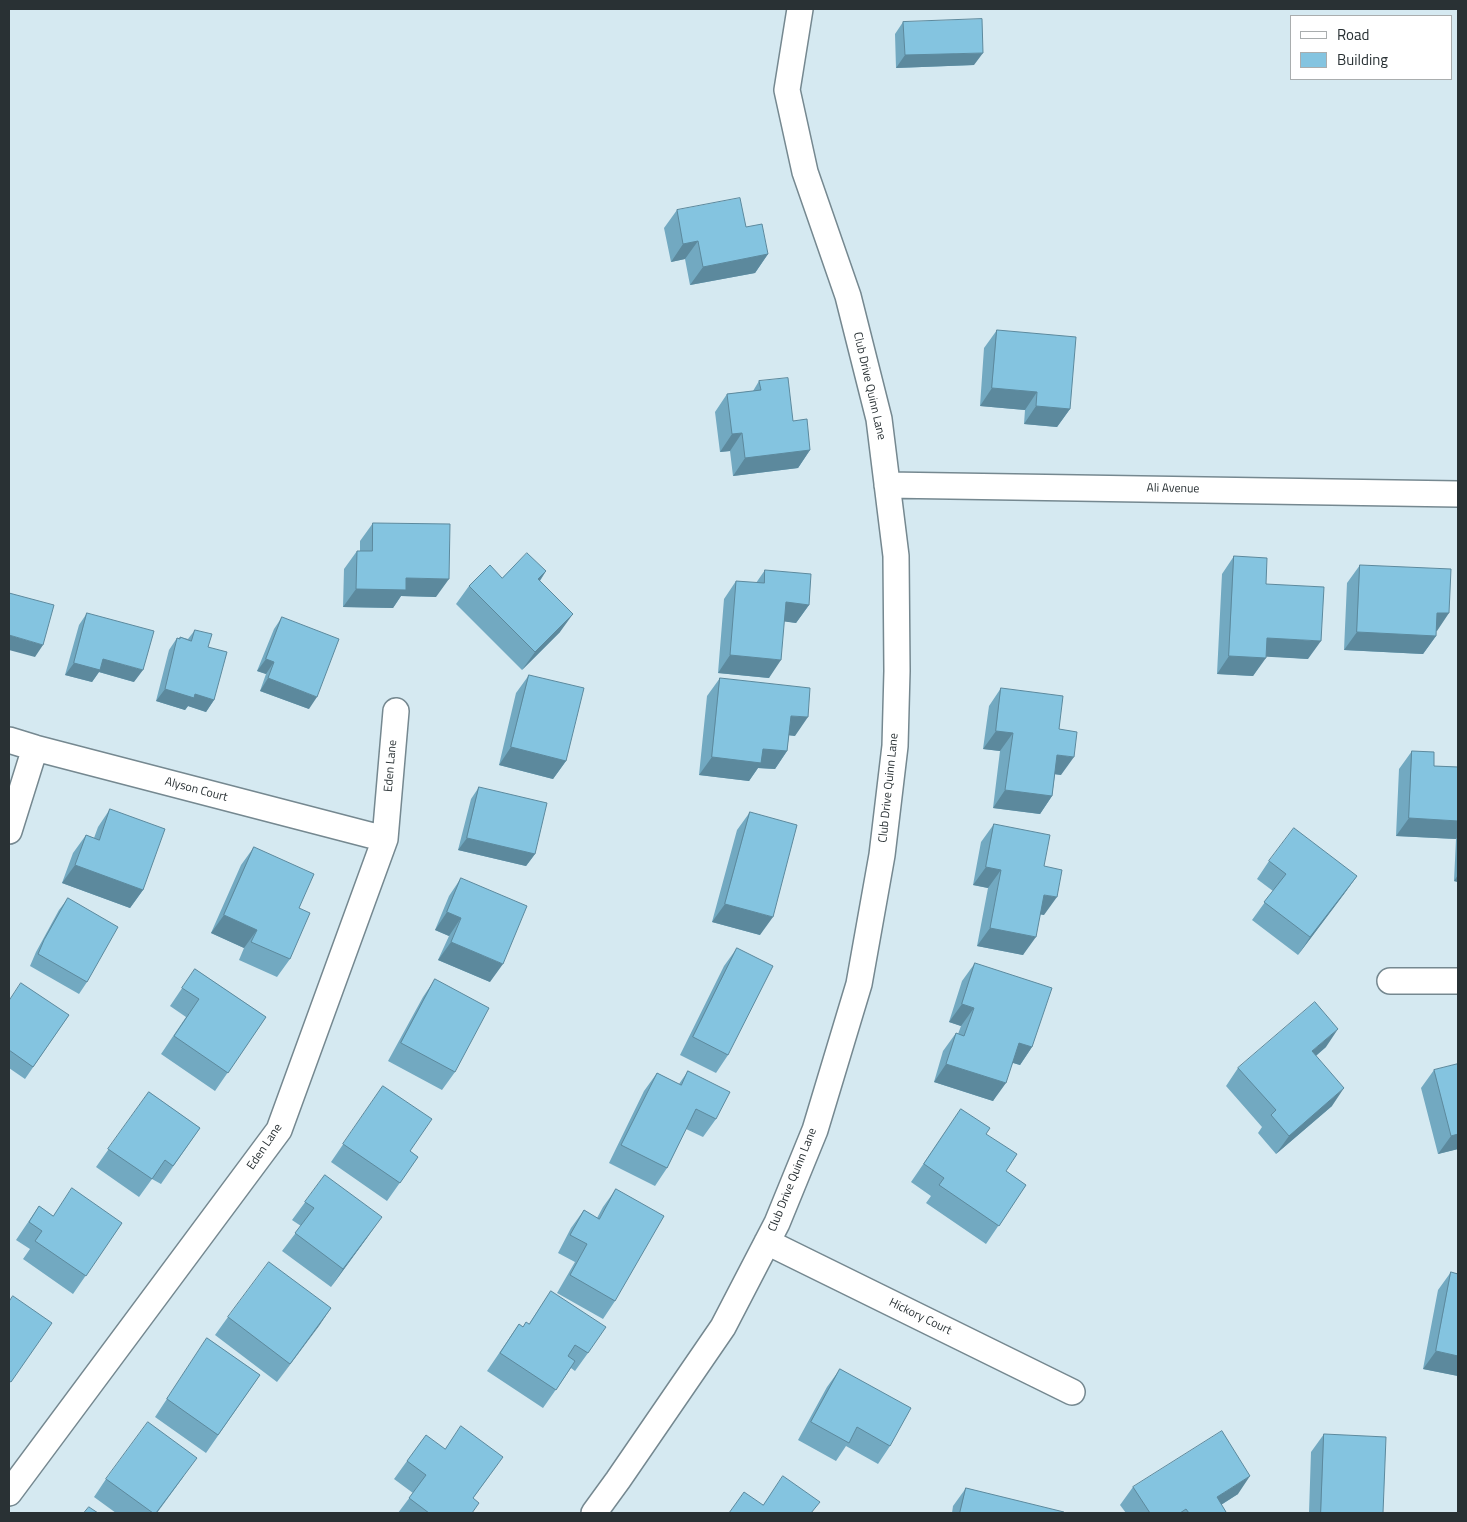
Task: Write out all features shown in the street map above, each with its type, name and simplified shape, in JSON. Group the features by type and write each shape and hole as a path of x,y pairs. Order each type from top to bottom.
{"street":[{"name":"Club Drive Quinn Lane","path":"594,1513 723,1327 777,1224 815,1130 859,984 882,855 895,746 897,671 896,556 879,419 848,296 805,172 787,90 800,9"},
{"name":"Ali Avenue","path":"887,485 1458,494"},
{"name":"Eden Lane","path":"9,1493 279,1130 384,839 396,711"},
{"name":"Alyson Court","path":"9,740 384,839"},
{"path":"9,831 35,748"},
{"path":"1390,981 1458,981"},
{"name":"Hickory Court","path":"767,1242 1072,1392"}],"building":[{"path":"982,19 983,53 905,55 903,22"},
{"path":"740,198 746,227 762,224 768,254 703,267 698,241 683,244 677,210"},
{"path":"997,330 1076,337 1070,409 1036,406 1037,392 992,388"},
{"path":"788,378 793,421 807,419 810,450 745,458 742,433 732,434 727,394 761,390 759,381"},
{"path":"373,523 450,524 449,579 406,578 406,590 356,589 357,551 372,551"},
{"path":"527,553 546,571 538,579 573,614 535,652 469,586 490,565 502,578"},
{"path":"1234,556 1267,558 1266,584 1324,587 1321,641 1267,638 1266,658 1229,656"},
{"path":"1360,565 1451,569 1449,613 1437,613 1436,636 1357,632"},
{"path":"765,570 811,574 809,605 786,602 781,660 730,655 736,581 764,583"},
{"path":"9,593 54,605 43,645 9,635"},
{"path":"87,613 154,631 143,670 103,659 100,670 74,663"},
{"path":"282,617 339,639 317,697 268,678 274,662 266,659"},
{"path":"195,630 212,634 208,647 227,652 214,700 195,694 194,698 165,689 177,638 180,639 180,637 191,641"},
{"path":"529,675 584,688 566,761 511,747"},
{"path":"720,678 810,688 808,717 791,716 787,751 763,749 761,763 712,757"},
{"path":"1001,688 1063,696 1059,729 1077,732 1074,757 1057,755 1052,796 1005,790 1013,733 996,731"},
{"path":"1412,751 1434,752 1434,766 1458,767 1458,821 1409,818"},
{"path":"479,787 547,803 535,854 467,838"},
{"path":"110,809 165,829 143,890 75,865 86,835 99,840"},
{"path":"750,812 797,825 773,917 725,904"},
{"path":"994,824 1050,835 1044,866 1062,870 1057,897 1044,895 1036,937 990,928 1001,870 986,867"},
{"path":"1294,828 1357,876 1310,937 1264,902 1286,874 1269,861"},
{"path":"254,847 314,874 299,908 310,913 290,959 251,942 257,930 224,915"},
{"path":"461,878 527,906 503,964 451,942 461,918 447,912"},
{"path":"68,898 118,927 87,982 38,954"},
{"path":"737,948 773,966 728,1055 693,1037"},
{"path":"975,963 1052,988 1032,1047 1019,1043 1006,1083 946,1064 956,1033 964,1036 974,1008 962,1004"},
{"path":"195,969 266,1017 228,1073 174,1036 199,999 182,988"},
{"path":"435,979 489,1008 455,1072 401,1043"},
{"path":"21,983 69,1015 33,1067 9,1050 9,1001"},
{"path":"1315,1002 1338,1029 1312,1051 1344,1088 1289,1136 1271,1115 1276,1110 1238,1068"},
{"path":"1458,1064 1458,1134 1451,1136 1434,1070"},
{"path":"688,1071 730,1092 716,1119 696,1109 667,1168 621,1145 657,1073 681,1085"},
{"path":"383,1086 432,1119 410,1151 418,1157 400,1183 343,1144"},
{"path":"149,1092 200,1128 173,1166 165,1160 152,1179 108,1149"},
{"path":"961,1109 990,1128 986,1134 1017,1154 1006,1171 1026,1185 999,1226 939,1185 944,1178 924,1164"},
{"path":"325,1175 382,1217 343,1269 295,1233 314,1208 305,1202"},
{"path":"72,1188 122,1223 86,1276 35,1241 42,1231 29,1222 39,1206 53,1216"},
{"path":"616,1189 664,1216 615,1301 570,1275 587,1244 570,1235 584,1210 599,1219"},
{"path":"269,1262 331,1308 290,1364 228,1317"},
{"path":"1451,1272 1458,1274 1458,1356 1436,1351"},
{"path":"551,1291 606,1327 588,1353 575,1345 568,1356 575,1361 556,1390 500,1353 519,1324 523,1327 526,1322 529,1324"},
{"path":"13,1296 52,1323 11,1382 9,1381 9,1302"},
{"path":"207,1338 260,1375 218,1435 167,1399"},
{"path":"840,1369 911,1408 890,1446 857,1427 849,1443 811,1422"},
{"path":"148,1422 197,1458 156,1513 153,1513 106,1479"},
{"path":"461,1426 503,1457 473,1498 479,1503 472,1513 429,1513 409,1498 426,1475 407,1461 426,1435 445,1449"},
{"path":"1222,1431 1250,1476 1217,1497 1226,1512 1189,1513 1186,1509 1180,1513 1150,1513 1133,1487"},
{"path":"1324,1434 1386,1437 1383,1513 1321,1513"},
{"path":"783,1476 820,1502 811,1513 729,1513 744,1492 763,1505"},
{"path":"966,1488 1064,1512 960,1513"},
{"path":"89,1507 98,1513 84,1513"}]}
